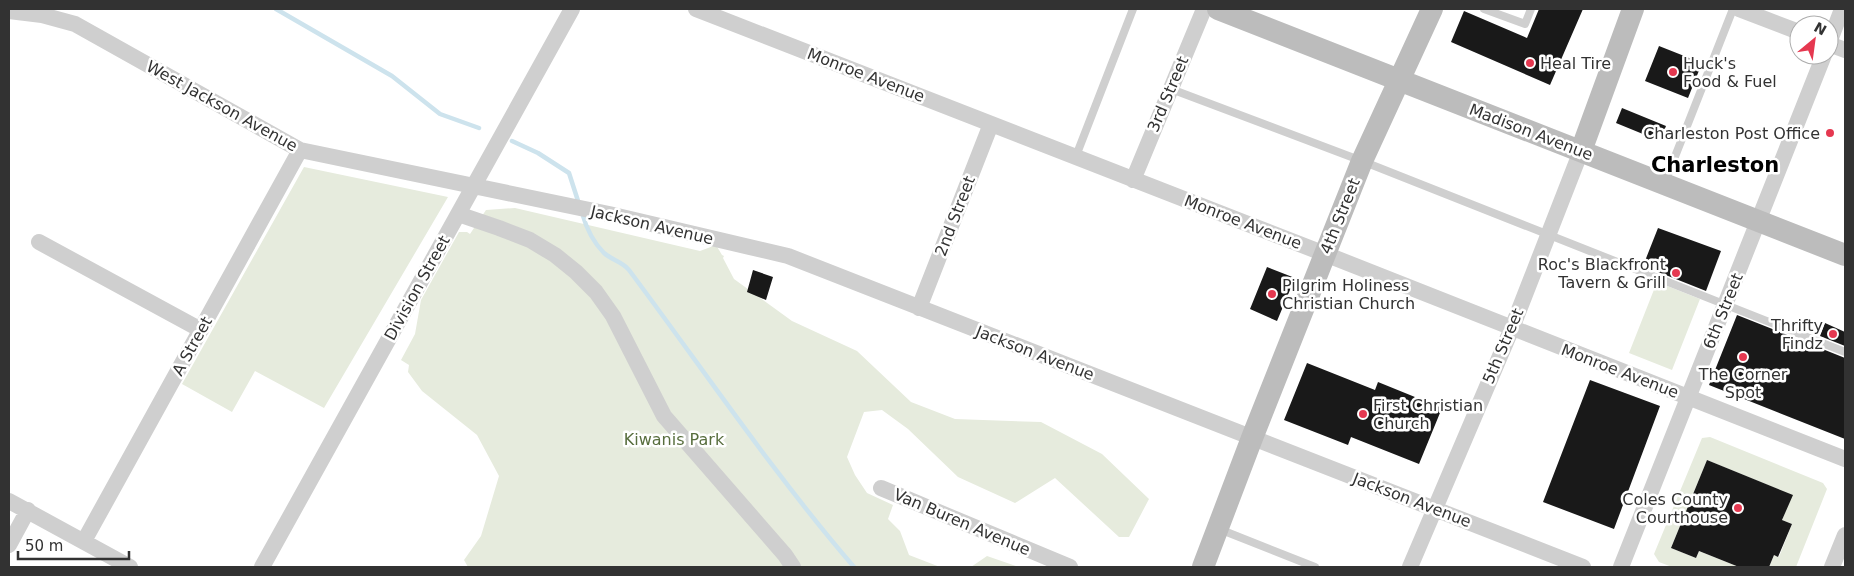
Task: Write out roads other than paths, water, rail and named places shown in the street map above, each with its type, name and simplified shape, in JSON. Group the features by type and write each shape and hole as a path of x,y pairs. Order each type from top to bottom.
{"street":[{"name":"Division Street","path":"262,567 572,9"},
{"name":"Monroe Avenue","path":"696,9 1076,156 1132,180 1326,254 1845,459"},
{"name":"3rd Street","path":"1132,180 1204,9"},
{"name":"Madison Avenue","path":"1218,9 1845,255"},
{"name":"4th Street","path":"1203,567 1362,161 1432,9"},
{"path":"1581,151 1633,9"},
{"path":"1739,9 1789,28"},
{"name":"West Jackson Avenue","path":"9,11 42,15 74,24 300,150 473,186"},
{"name":"6th Street","path":"1621,567 1820,65"},
{"name":"2nd Street","path":"919,308 991,124"},
{"name":"A Street","path":"79,539 201,330 300,150"},
{"name":"5th Street","path":"1410,567 1512,328 1581,151"},
{"name":"Jackson Avenue","path":"473,186 563,204 788,256 1583,567"},
{"path":"458,214 530,240 576,272 596,292 613,316 664,416 786,555 793,567"},
{"path":"39,242 201,330"},
{"name":"Van Buren Avenue","path":"881,488 1070,567"},
{"path":"9,501 130,567"},
{"path":"9,545 28,510"},
{"path":"1832,567 1845,535"}],"lane":[{"path":"1076,156 1133,9"},
{"path":"1484,9 1525,24 1531,9"},
{"path":"1664,184 1732,9"},
{"path":"1170,89 1362,161 1845,352"},
{"path":"1218,529 1314,567"}],"waterway":[{"path":"276,9 392,76 440,114 479,128"},
{"path":"512,141 538,153 569,173 579,204"},
{"path":"582,213 591,235 600,249 629,270 795,495 854,567"}],"place":[{"name":"Heal Tire","path":"1530,63"},
{"name":"Huck's Food & Fuel","path":"1673,72"},
{"name":"Charleston Post Office","path":"1830,133"},
{"name":"Roc's Blackfront Tavern & Grill","path":"1676,273"},
{"name":"Pilgrim Holiness Christian Church","path":"1272,294"},
{"name":"Thrifty Findz","path":"1833,334"},
{"name":"The Corner Spot","path":"1743,357"},
{"name":"First Christian Church","path":"1363,414"},
{"name":"Coles County Courthouse","path":"1738,508"}],"district":[{"name":"Charleston","path":"1715,165"}],"park label":[{"name":"Kiwanis Park","path":"674,439"}]}
